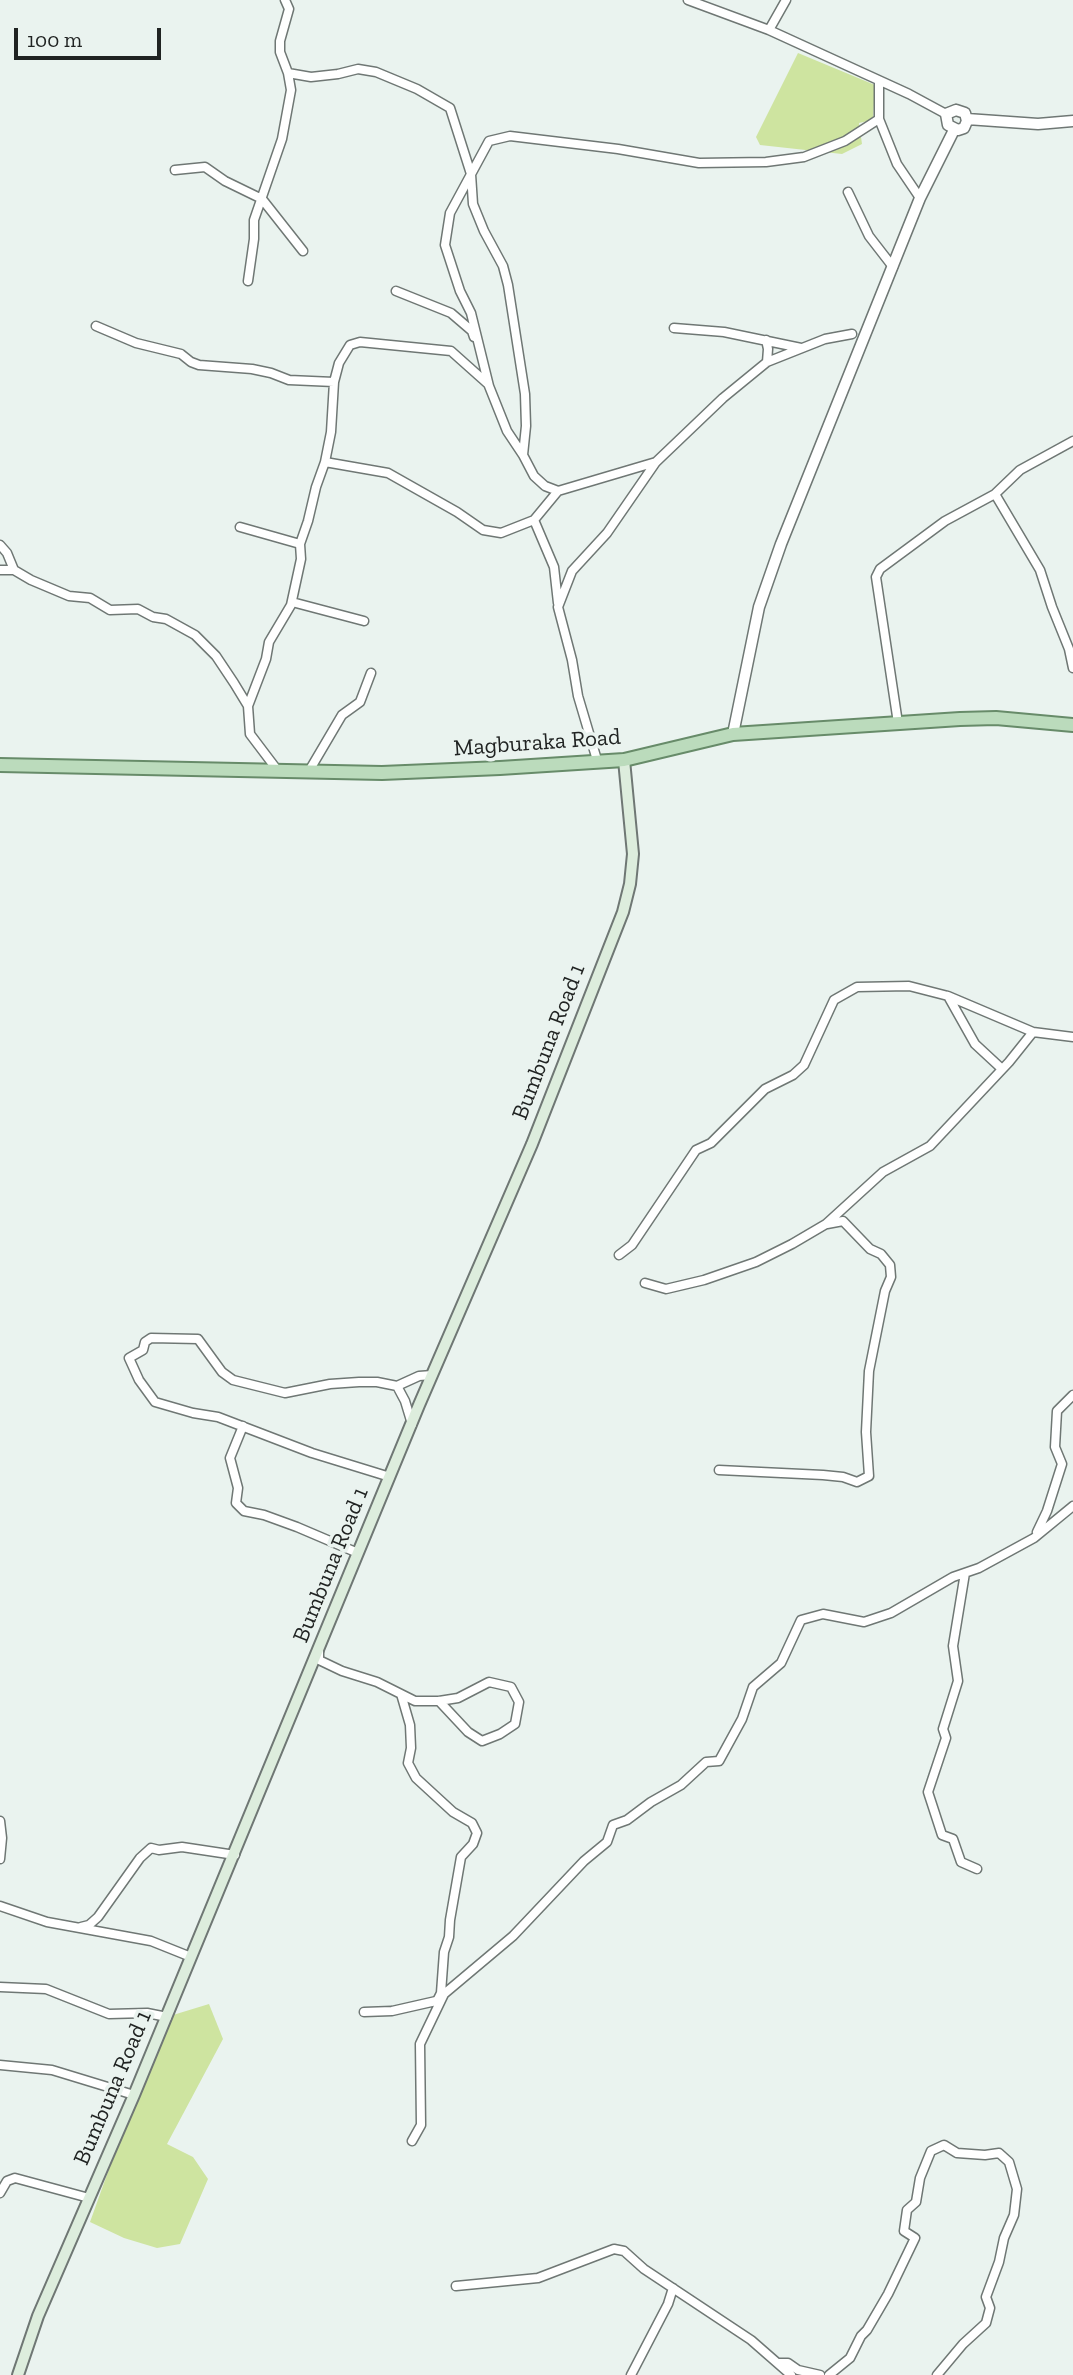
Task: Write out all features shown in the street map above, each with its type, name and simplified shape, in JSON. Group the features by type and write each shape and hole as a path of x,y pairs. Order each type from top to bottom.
{"main road":[{"name":"Magburaka Road","path":"0,765 382,773 624,760 733,734 996,718 1073,725"},
{"name":"Bumbuna Road 1","path":"18,2375 38,2316 134,2095 432,1375 532,1144 623,912 630,884 633,854 624,760"}],"street":[{"path":"248,281 254,220 282,139 291,90 280,51 289,9 285,0"},
{"path":"688,0 769,30 909,93 946,114 958,110 965,113 967,119 964,128 954,130"},
{"path":"769,30 786,0"},
{"path":"288,73 311,77 358,69 376,72 417,89 450,108 471,174 473,204 503,265 525,394 523,455"},
{"path":"879,80 879,119 897,164 920,198"},
{"path":"946,114 948,125 954,130"},
{"path":"558,491 545,486 534,476 507,431 489,386 471,313 460,291 445,245 450,213 489,141 510,136 618,149 699,163 766,162 804,157 845,141 879,119"},
{"path":"967,119 1038,124 1073,121"},
{"path":"733,734 759,607 781,544 920,198 954,130"},
{"path":"175,170 205,167 225,181 262,198 303,251"},
{"path":"848,192 869,236 893,267"},
{"path":"396,291 451,313 471,331 478,346"},
{"path":"96,326 136,343 181,354 199,365 252,369 289,380 334,382"},
{"path":"674,328 724,332 801,348"},
{"path":"558,607 572,571 607,533 656,462 709,410 766,362 825,339 852,334"},
{"path":"766,340 766,362"},
{"path":"278,771 250,733 248,706 266,659 269,642 292,602 301,559 300,544 325,463 332,423 334,382 339,363 350,345 360,342 451,351 489,386"},
{"path":"898,723 876,577 880,569 887,561 945,521 995,494 1020,470 1072,443"},
{"path":"325,463 388,472 483,530 500,534 534,520 558,491 656,462"},
{"path":"995,494 1041,570 1073,668"},
{"path":"534,520 554,567 558,607 578,696 597,760"},
{"path":"240,527 300,544"},
{"path":"0,545 7,553 14,570"},
{"path":"0,570 14,570 69,596 90,598 110,610 138,609 144,614 166,618 184,627 216,656 248,706"},
{"path":"292,602 364,621"},
{"path":"309,771 342,715 360,702 371,673"},
{"path":"619,1255 632,1245 696,1150 711,1143 765,1090 793,1075 804,1065 834,1000 857,987 909,986 948,996 1033,1032 1073,1037"},
{"path":"948,996 975,1044 1002,1069"},
{"path":"645,1283 666,1289 704,1280 755,1262 826,1224 883,1172 930,1146 1033,1032"},
{"path":"844,1221 849,1202"},
{"path":"826,1224 844,1221"},
{"path":"719,1470 823,1475 857,1482 869,1476 866,1432 869,1371 885,1291 891,1277 890,1265 881,1254 870,1250 844,1221"},
{"path":"390,1478 312,1453 218,1417 155,1402 139,1380 129,1358 143,1350 145,1342 151,1338 198,1339 222,1372 233,1380 285,1393 330,1384 359,1382 377,1382 397,1387 419,1376 432,1375"},
{"path":"397,1387 405,1401 412,1424"},
{"path":"1034,1538 1047,1511 1062,1464 1055,1447 1057,1411 1073,1395"},
{"path":"243,1426 230,1458 238,1488 236,1503 244,1511 297,1527 358,1553"},
{"path":"364,2012 392,2011 436,2001 513,1936 584,1861 607,1842 613,1825 627,1820 651,1801 681,1785 706,1762 719,1761 742,1719 752,1687 781,1663 801,1620 823,1614 864,1622 891,1613 953,1577 1001,1557 1034,1538 1073,1506"},
{"path":"965,1573 953,1646 958,1681 943,1729 946,1738 928,1792 942,1836 953,1839 961,1862 977,1869"},
{"path":"319,1651 319,1660 342,1671 377,1682 415,1701 458,1698 489,1682 511,1687 519,1702 515,1724 482,1741 468,1732 439,1701"},
{"path":"401,1694 410,1725 411,1748 408,1763 416,1778 453,1812 472,1823 477,1833 473,1844 461,1857 449,1937 444,1952 441,1993 436,2001"},
{"path":"0,1821 0,1859"},
{"path":"80,1927 89,1925 98,1917 140,1858 151,1848 159,1850 182,1847 235,1855"},
{"path":"0,1899 3,1907 47,1922 151,1941 191,1957"},
{"path":"0,1987 46,1989 109,2014 147,2013 166,2017"},
{"path":"412,2141 421,2125 420,2044 444,1994"},
{"path":"0,2065 52,2070 134,2095"},
{"path":"829,2375 850,2358 888,2294 915,2238 904,2231 907,2210 916,2202 920,2178 931,2151 944,2145 957,2153 999,2153 1009,2162 1017,2189 1014,2215 986,2297 990,2308 986,2323 963,2344 950,2363 937,2375"},
{"path":"0,2193 7,2181 15,2178 89,2198"},
{"path":"456,2286 538,2277 614,2249 624,2251 644,2269 751,2340 791,2375"},
{"path":"631,2375 668,2304 673,2288"},
{"path":"778,2363 788,2363 798,2370 820,2375"}],"green space":[{"path":"798,53 875,85 873,120 859,123 862,144 842,154 760,145 756,137"},
{"path":"209,2004 223,2039 167,2144 193,2157 208,2179 180,2244 157,2248 124,2238 90,2222 173,2015"}]}
